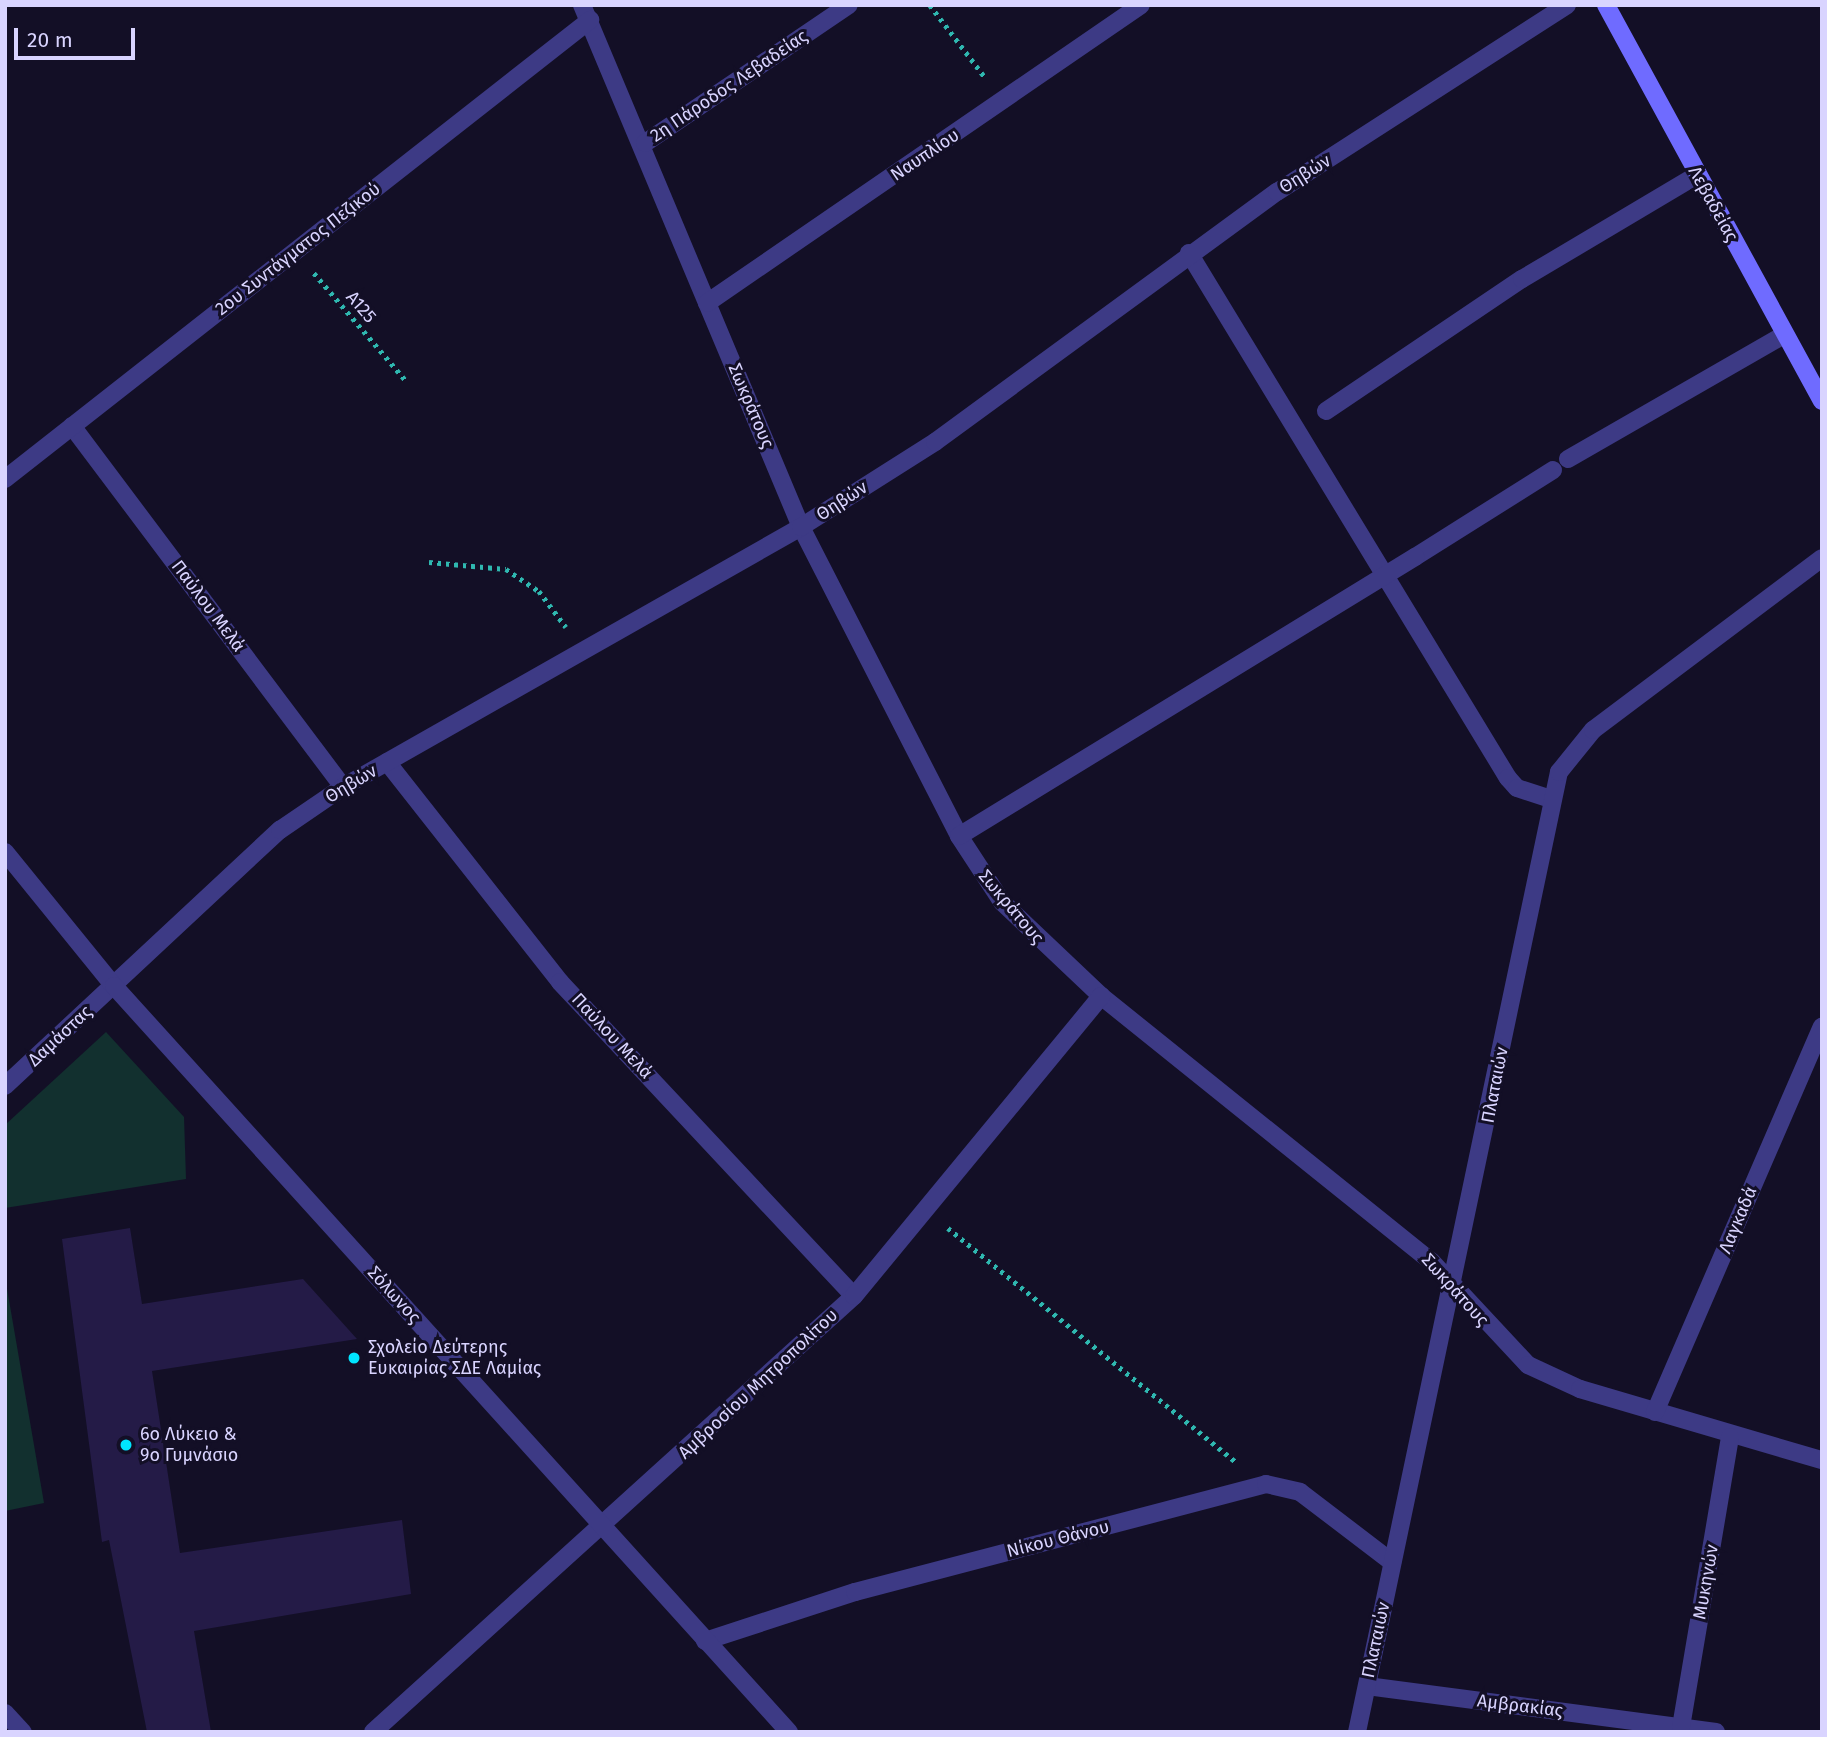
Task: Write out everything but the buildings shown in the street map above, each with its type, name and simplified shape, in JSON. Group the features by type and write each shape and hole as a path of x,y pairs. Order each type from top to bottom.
{"main road":[{"name":"Λεβαδείας","path":"1606,5 1822,401"}],"street":[{"name":"2η Πάροδος Λεβαδείας","path":"645,143 849,5"},
{"name":"Ναυπλίου","path":"707,303 1141,5"},
{"name":"Θηβών","path":"114,986 280,830 343,787 802,527 935,442 1189,253 1567,5"},
{"name":"Σωκράτους","path":"586,13 645,143 707,303 802,527 959,836 1009,910 1101,996 1454,1284 1528,1365 1730,1437 1822,1460"},
{"name":"2ου Συντάγματος Πεζικού","path":"5,479 295,251 586,13"},
{"path":"1326,411 1522,279 1697,175"},
{"path":"1189,253 1508,778 1517,788 1551,799"},
{"path":"1568,459 1785,334"},
{"name":"Παύλου Μελά","path":"72,426 343,787"},
{"path":"959,836 1385,576 1553,470"},
{"name":"Πλαταιών","path":"1357,1732 1454,1284 1551,799 1564,762 1593,730 1822,558"},
{"name":"Παύλου Μελά","path":"387,762 560,982 854,1296"},
{"name":"Σόλωνος","path":"5,852 114,986 789,1732"},
{"name":"Δαμάστας","path":"5,1086 114,986"},
{"name":"Αμβροσίου Μητροπολίτου","path":"373,1732 854,1296 928,1212 1101,996"},
{"name":"Λαγκαδά","path":"1655,1412 1822,1027"},
{"name":"Μυκηνών","path":"1682,1727 1730,1437"},
{"name":"Νίκου Θάνου","path":"705,1640 855,1592 1254,1486 1293,1488 1392,1562"},
{"name":"Αμβρακίας","path":"1367,1686 1716,1732"},
{"path":"5,1713 23,1732"}],"path":[{"path":"930,5 1003,102"},
{"name":"Α125","path":"295,251 407,382"},
{"path":"429,562 490,564 522,576 554,609 581,652"},
{"path":"928,1212 1235,1461 1254,1486"}],"green space":[{"path":"106,1032 184,1117 186,1179 5,1208 5,1125"},
{"path":"5,1277 44,1503 5,1511"}],"place":[{"name":"Σχολείο Δεύτερης Ευκαιρίας ΣΔΕ Λαμίας","path":"354,1358"},
{"name":"6ο Λύκειο & 9ο Γυμνάσιο","path":"126,1445"}]}
